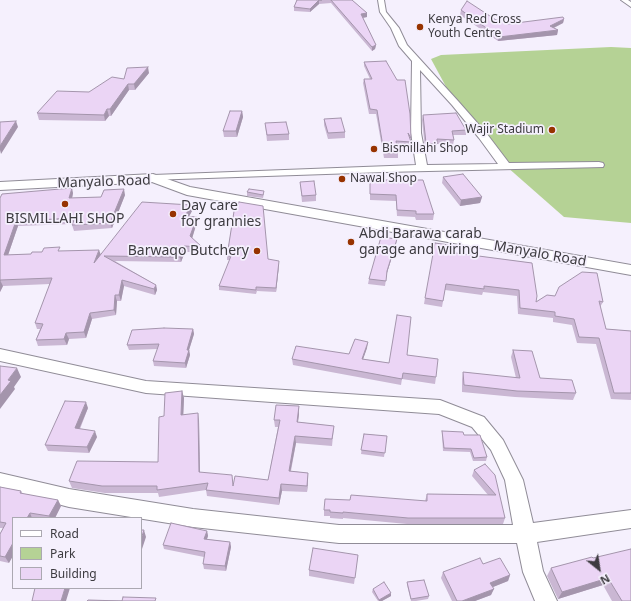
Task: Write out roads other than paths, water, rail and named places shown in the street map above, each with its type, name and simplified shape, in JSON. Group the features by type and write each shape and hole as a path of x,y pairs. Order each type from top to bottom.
{"street":[{"path":"381,0 383,12 394,28 403,46 455,103 483,136 506,167"},
{"path":"624,0 631,5"},
{"path":"416,61 416,133 422,168"},
{"path":"153,178 422,168 599,165"},
{"name":"Manyalo Road","path":"0,186 153,178 187,192 227,197 631,270"},
{"path":"0,355 146,387 440,408 478,422 496,445 514,480 522,512 524,534 533,572 546,601"},
{"path":"0,481 69,498 186,517 339,534 524,534 631,519"}],"place":[{"name":"Kenya Red Cross Youth Centre","path":"420,27"},
{"name":"Wajir Stadium","path":"552,130"},
{"name":"Bismillahi Shop","path":"374,149"},
{"name":"Nawal Shop","path":"342,179"},
{"name":"BISMILLAHI SHOP","path":"65,204"},
{"name":"Day care for grannies","path":"173,214"},
{"name":"Abdi Barawa carab garage and wiring","path":"351,242"},
{"name":"Barwaqo Butchery","path":"257,251"}]}
